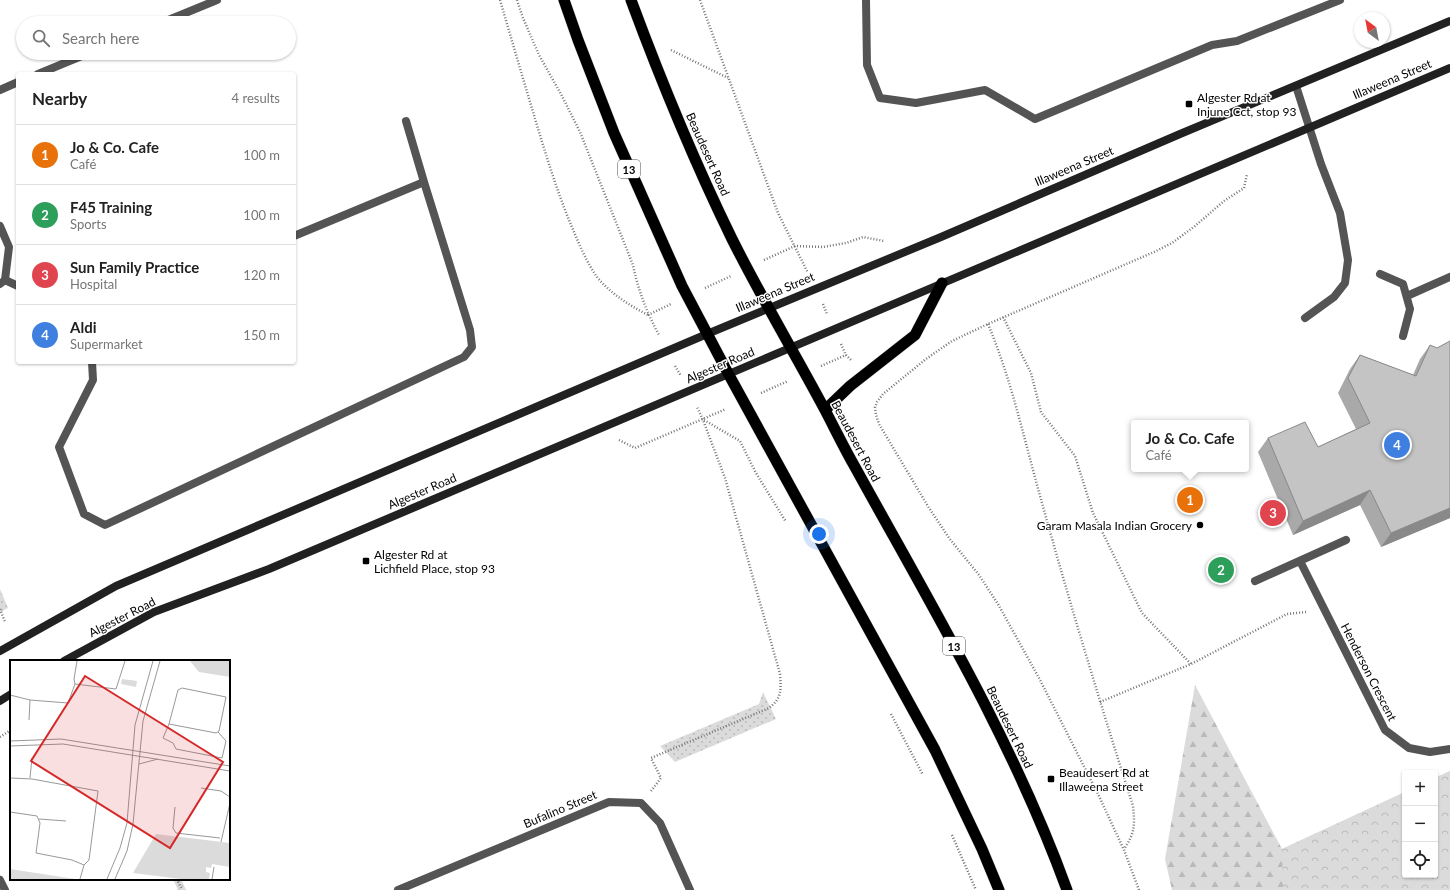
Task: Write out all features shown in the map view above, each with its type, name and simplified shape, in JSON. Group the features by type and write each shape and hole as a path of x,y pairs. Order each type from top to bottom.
{"highway":[{"name":"13","path":"564,0 614,133 648,213 687,297 728,375 935,750 982,849 999,890"},
{"name":"Beaudesert Road","path":"632,0 660,75 712,196 768,309 825,410 852,464 974,682 1014,762 1042,826 1067,890"},
{"path":"825,410 860,378 914,334 942,283"}],"main road":[{"name":"Illaweena Street","path":"707,334 1450,21"},
{"name":"Illaweena Street","path":"791,348 1450,68"},
{"path":"0,651 116,586 707,334"},
{"name":"Algester Road","path":"66,660 154,612 269,569 791,348"},
{"path":"0,701 10,695"}],"street":[{"path":"178,16 217,0"},
{"path":"866,0 867,65 880,98 916,103 985,90 1035,119 1212,45 1236,41 1340,0"},
{"path":"43,72 72,60"},
{"path":"0,90 16,83"},
{"path":"1296,86 1309,128 1340,213 1348,260 1346,283 1334,298 1305,318"},
{"path":"92,364 93,380 58,447 84,514 105,526 464,357 472,347 470,330 406,121"},
{"path":"296,235 424,182"},
{"path":"0,226 9,247 2,282 16,286"},
{"path":"1380,274 1403,284 1410,309 1403,336"},
{"path":"1407,296 1450,277"},
{"path":"1255,581 1346,540"},
{"name":"Henderson Crescent","path":"1300,561 1385,730 1409,748 1430,752 1450,749"},
{"name":"Bufalino Street","path":"398,890 609,802 641,803"},
{"path":"641,803 660,823 690,890"},
{"path":"0,880 5,890"}],"path":[{"path":"500,0 515,55 551,171 564,208 587,260 597,277 610,290 625,302 648,315"},
{"path":"517,0 522,18 539,55 580,132 633,266 648,315"},
{"path":"700,0 778,213 795,246"},
{"path":"645,38 728,78"},
{"path":"1139,890 1124,850 1098,794 1039,678 998,604 978,575 949,538 929,508 876,416 875,407 876,402 896,384 926,359 952,342 1003,317 1172,243 1195,226 1224,200 1244,188"},
{"path":"648,315 795,246 823,248 846,243 863,237"},
{"path":"1003,317 1031,373 1041,412 1075,456 1093,513 1142,613 1191,664"},
{"path":"988,324 1007,374 1041,502 1100,702 1133,806 1135,824 1132,837 1124,850"},
{"path":"635,448 703,420 846,355"},
{"path":"703,420 740,441 756,473 788,526"},
{"path":"641,803 662,778 651,758 769,708 776,702 780,695 780,674 776,659 725,478 703,420"},
{"path":"0,609 5,622"},
{"path":"1100,702 1191,664 1287,614 1325,611"},
{"path":"888,709 926,779"},
{"path":"0,737 10,731"},
{"path":"952,834 976,890"},
{"path":"177,880 182,890"}],"green space":[{"path":"0,589 8,608 0,612"},
{"path":"1195,685 1282,849 1402,793 1402,878 1438,878 1438,777 1450,771 1450,890 1172,890 1165,859"},
{"path":"763,692 776,719 675,762 660,746 759,704"},
{"path":"1450,771 1450,890 1283,890 1282,849 1402,793 1402,878 1438,878 1438,777"},
{"path":"173,880 181,880 186,890 178,890"}],"building":[{"path":"1450,341 1450,508 1391,533 1370,490 1303,521 1268,438 1305,422 1318,447 1370,423 1348,378 1360,355 1416,376 1430,345 1437,348"}],"place":[{"name":"Algester Rd at Injune Cct, stop 93","path":"1189,104"},
{"name":"Aldi","path":"1397,445"},
{"name":"Jo & Co. Cafe","path":"1190,500"},
{"name":"Sun Family Practice","path":"1273,513"},
{"name":"Garam Masala Indian Grocery","path":"1200,525"},
{"name":"Algester Rd at Lichfield Place, stop 93","path":"366,561"},
{"name":"F45 Training","path":"1221,570"},
{"name":"Beaudesert Rd at Illaweena Street","path":"1051,779"}]}
